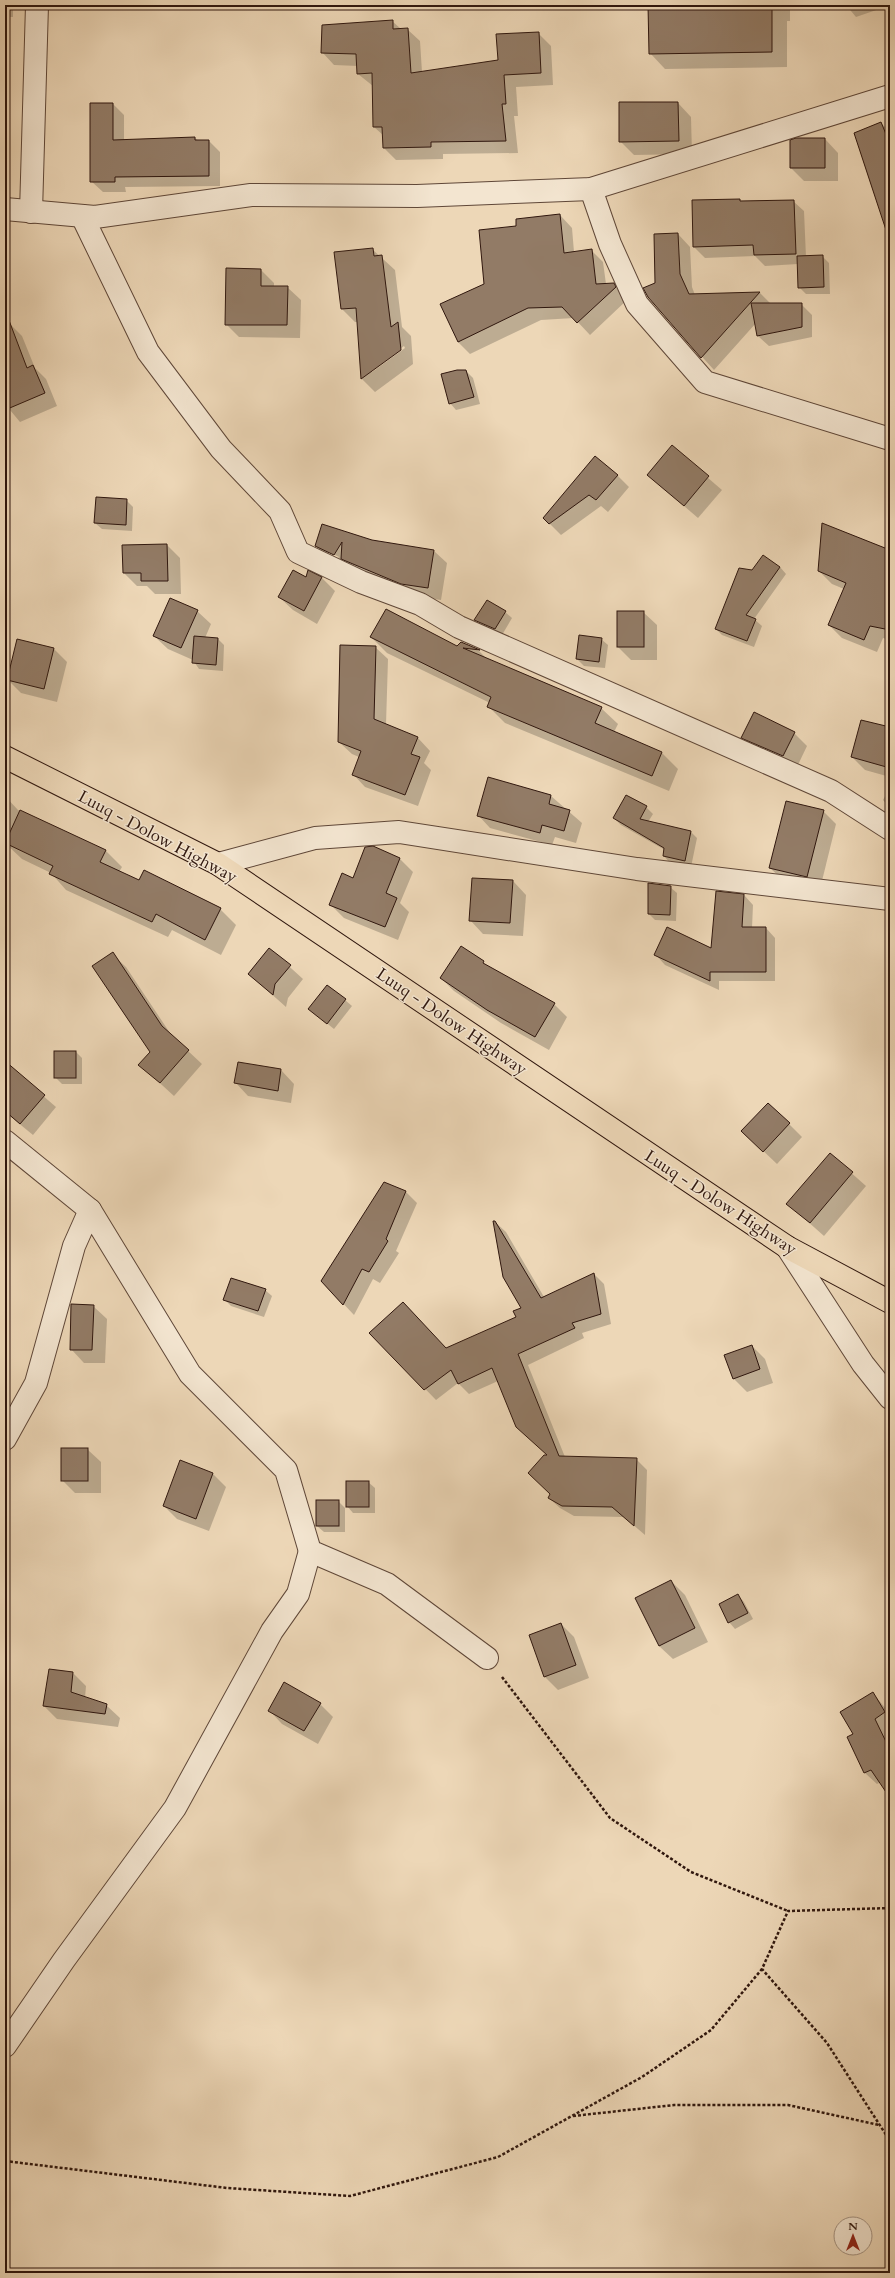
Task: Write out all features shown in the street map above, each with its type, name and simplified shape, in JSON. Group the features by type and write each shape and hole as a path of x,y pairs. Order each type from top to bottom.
{"main road":[{"name":"Luuq - Dolow Highway","path":"5,757 218,864 787,1247 890,1302"}],"street":[{"path":"31,212 37,5"},
{"path":"5,209 95,217 251,195 417,196 591,189 890,96"},
{"path":"591,189 610,244 637,304 705,382 890,439"},
{"path":"82,216 148,352 221,449 280,512 298,552 361,582 420,604 459,627 831,791 890,829"},
{"path":"218,864 315,838 399,832 637,869 890,898"},
{"path":"5,1141 90,1210 190,1374 286,1470 310,1551 298,1594 272,1631 175,1808 64,1960 5,2046"},
{"path":"5,1439 36,1383 74,1246 90,1210"},
{"path":"787,1247 863,1364 890,1398"},
{"path":"310,1551 387,1584 487,1658"}],"path":[{"path":"487,1658 610,1818 691,1872 788,1911 890,1908"},
{"path":"5,2161 227,2188 350,2196 498,2157 642,2077 711,2030 762,1969 788,1911"},
{"path":"762,1969 827,2043 890,2141"},
{"path":"570,2116 674,2105 788,2105 880,2125"}],"building":[{"path":"648,5 772,5 772,52 649,54"},
{"path":"393,20 393,29 408,28 411,73 498,60 496,34 539,32 541,73 504,75 506,104 502,104 506,141 431,142 431,147 383,148 382,127 373,127 372,73 357,74 356,54 321,53 322,25"},
{"path":"619,102 678,102 679,141 619,142"},
{"path":"90,103 113,103 113,140 195,137 195,140 209,140 209,176 115,177 115,182 90,182"},
{"path":"881,122 890,144 890,230 886,230 854,133"},
{"path":"796,138 825,138 825,168 790,168 790,140"},
{"path":"740,199 740,201 794,200 796,254 754,255 753,245 693,247 692,200"},
{"path":"560,214 564,253 592,249 596,284 614,283 616,287 577,323 562,307 528,308 458,342 440,304 484,284 479,230 516,226 516,219"},
{"path":"678,233 680,274 689,294 760,292 701,358 648,297 643,288 655,283 654,234"},
{"path":"373,248 374,256 382,255 391,327 398,322 401,350 361,379 356,308 341,309 334,252"},
{"path":"823,255 824,287 798,288 797,256"},
{"path":"226,268 261,269 261,286 288,286 287,325 225,325"},
{"path":"751,303 802,303 802,327 757,336"},
{"path":"5,315 7,315 27,368 33,365 45,393 5,410"},
{"path":"457,370 466,370 474,397 449,404 441,374"},
{"path":"672,445 709,476 684,506 647,475"},
{"path":"595,456 618,475 596,500 589,495 549,524 543,518"},
{"path":"96,497 127,499 126,525 94,523"},
{"path":"822,523 890,550 890,630 870,626 864,640 828,625 846,583 818,571"},
{"path":"322,524 372,540 434,550 428,588 401,584 341,559 342,542 334,555 315,546"},
{"path":"167,544 168,581 141,581 141,573 123,573 122,545"},
{"path":"763,555 780,567 746,615 756,619 747,641 715,629 739,568 752,570"},
{"path":"293,570 306,577 308,570 322,577 304,611 278,597"},
{"path":"170,598 198,610 181,648 153,636"},
{"path":"487,600 506,611 495,629 474,620"},
{"path":"386,609 457,646 461,642 480,650 463,648 602,707 595,723 662,752 652,776 487,707 491,697 370,637"},
{"path":"617,611 644,611 644,647 617,647"},
{"path":"579,635 602,638 599,662 576,659"},
{"path":"194,636 218,638 216,665 192,663"},
{"path":"17,639 54,648 44,689 7,680"},
{"path":"340,645 376,646 374,719 418,737 411,754 420,757 405,795 352,775 361,751 338,742"},
{"path":"754,712 795,732 783,756 741,738"},
{"path":"861,720 890,727 890,768 851,757"},
{"path":"488,777 551,795 549,804 570,810 564,831 542,825 540,833 477,816"},
{"path":"626,795 647,806 640,819 691,831 685,861 663,856 664,848 613,818"},
{"path":"786,801 824,810 807,877 769,868"},
{"path":"20,810 106,850 100,862 139,880 144,870 221,908 205,940 156,914 152,922 49,874 53,866 5,843"},
{"path":"373,846 400,858 386,893 397,898 385,927 329,905 342,873 353,878 365,847"},
{"path":"472,878 513,880 510,923 469,921"},
{"path":"648,883 671,886 670,915 648,914"},
{"path":"716,891 744,894 742,927 766,927 766,972 710,972 710,981 654,955 667,927 711,948"},
{"path":"461,946 484,961 483,963 555,1003 535,1037 487,1010 440,978"},
{"path":"269,948 291,965 275,984 273,995 248,974"},
{"path":"113,952 162,1026 189,1050 160,1083 138,1065 150,1052 92,966"},
{"path":"327,985 346,999 327,1024 308,1009"},
{"path":"54,1051 76,1051 76,1078 54,1078"},
{"path":"5,1061 45,1095 20,1124 5,1111"},
{"path":"238,1062 281,1069 278,1091 234,1083"},
{"path":"768,1103 790,1123 763,1152 741,1131"},
{"path":"830,1153 853,1172 810,1223 786,1204"},
{"path":"384,1182 406,1191 386,1239 388,1241 369,1272 362,1269 343,1305 321,1281"},
{"path":"493,1221 495,1221 541,1298 594,1273 601,1314 572,1323 575,1328 518,1354 559,1456 637,1458 634,1526 612,1507 562,1506 548,1498 550,1494 528,1473 544,1455 547,1455 516,1427 492,1368 458,1384 451,1370 424,1390 369,1333 403,1302 446,1348 516,1317 513,1311 521,1308 503,1277"},
{"path":"231,1278 266,1289 258,1311 223,1300"},
{"path":"71,1304 94,1305 92,1350 70,1350"},
{"path":"752,1345 760,1369 733,1379 724,1355"},
{"path":"61,1448 88,1448 88,1481 61,1481"},
{"path":"180,1460 213,1473 196,1519 163,1506"},
{"path":"346,1481 369,1481 369,1507 346,1507"},
{"path":"316,1500 339,1500 339,1526 316,1526"},
{"path":"671,1580 695,1628 659,1646 635,1598"},
{"path":"738,1594 748,1613 728,1623 719,1604"},
{"path":"561,1623 576,1665 544,1677 529,1635"},
{"path":"49,1669 73,1672 71,1692 107,1704 105,1714 43,1706"},
{"path":"284,1682 321,1703 304,1731 268,1711"},
{"path":"873,1692 885,1712 875,1719 890,1750 890,1798 871,1770 864,1773 847,1737 853,1734 840,1712"}]}
